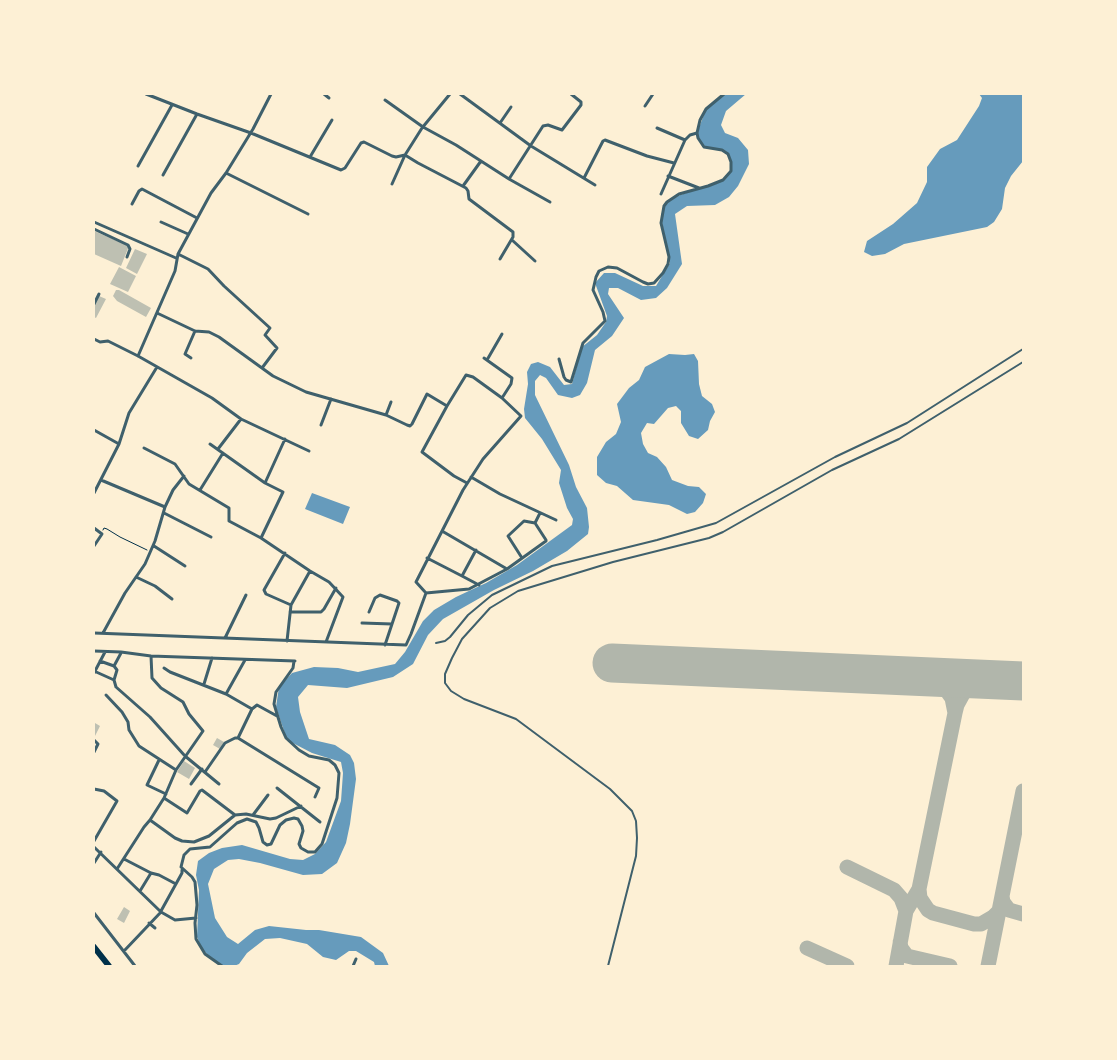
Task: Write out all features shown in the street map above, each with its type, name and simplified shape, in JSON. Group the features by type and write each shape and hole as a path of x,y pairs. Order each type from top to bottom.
{"highway":[{"path":"94,947 109,966"}],"street":[{"path":"146,94 343,170 364,142 392,156 405,155 468,189 469,199 513,232 512,240 500,259"},
{"path":"138,356 175,271 177,256 188,234 211,193 251,133 271,94"},
{"path":"324,94 329,98"},
{"path":"392,184 405,155 423,127 450,94"},
{"path":"460,94 531,146 595,185"},
{"path":"509,179 546,125 562,130 565,127 582,103 571,94"},
{"path":"645,106 653,94"},
{"path":"716,94 723,95"},
{"path":"559,359 564,377 571,382 583,343 605,321 604,312 593,290 599,271 608,267 617,268 648,284 654,283 666,268 669,257 661,223 664,206 679,194 723,180 731,171 732,166 728,154 722,150 704,147 698,138 697,132 700,120 706,109 723,95"},
{"path":"385,100 423,127 550,202"},
{"path":"138,166 172,105"},
{"path":"500,123 511,107"},
{"path":"163,175 197,114"},
{"path":"310,157 332,120"},
{"path":"657,128 685,140"},
{"path":"660,194 685,140 697,132"},
{"path":"584,178 605,140 647,156 674,163"},
{"path":"463,186 481,161"},
{"path":"226,173 308,214"},
{"path":"668,176 699,189"},
{"path":"132,204 138,191 142,189 197,218"},
{"path":"94,222 208,269 270,328 265,336 277,348 262,368"},
{"path":"161,222 188,234"},
{"path":"94,229 130,246 127,258"},
{"path":"512,240 535,261"},
{"path":"94,304 99,294"},
{"path":"157,313 195,330 208,332 218,337 273,376 306,392 386,415 410,426 427,394 447,406"},
{"path":"191,358 185,354 195,330"},
{"path":"502,334 485,359 512,378 511,384 502,398"},
{"path":"94,339 100,342 108,341 138,356 212,398 241,419 309,451"},
{"path":"94,492 119,444 129,413 157,367"},
{"path":"467,483 454,476 422,452 466,376 473,377 522,415 483,460 467,483 427,558 416,583 426,593 465,590 479,585 507,569 546,541 535,523 524,521 508,536 522,558"},
{"path":"321,425 331,399"},
{"path":"386,415 391,402"},
{"path":"218,449 241,419"},
{"path":"94,430 119,444"},
{"path":"265,483 285,440"},
{"path":"210,444 265,483 283,492 261,538"},
{"path":"144,448 175,464 189,484 229,508 229,521 285,553 336,588 343,599 326,642"},
{"path":"200,490 223,453"},
{"path":"102,634 125,593 145,564 154,546 165,507 173,490 184,476"},
{"path":"471,477 500,494 556,520"},
{"path":"101,480 165,507"},
{"path":"164,513 211,537"},
{"path":"535,523 540,513"},
{"path":"94,528 101,532 101,536 94,546"},
{"path":"442,531 507,569"},
{"path":"154,546 185,566"},
{"path":"462,576 476,550"},
{"path":"285,553 264,590 266,594 291,605"},
{"path":"427,558 479,585"},
{"path":"287,641 291,605 310,571"},
{"path":"136,577 155,586 172,599"},
{"path":"290,612 321,612 336,588"},
{"path":"94,633 407,645 426,593"},
{"path":"224,638 246,596"},
{"path":"369,612 377,596 397,601 399,606 385,644"},
{"path":"362,623 392,624"},
{"path":"94,651 151,656 294,661 291,670 276,692 274,704 280,727 288,740 308,755 331,761 338,770 337,798 322,844 315,852 310,853 302,850 299,844 303,831 298,819 286,820 280,824 272,843 267,845 263,842 258,824 253,820 247,819 237,824 210,847 188,850 182,858 182,873 161,912 124,952"},
{"path":"105,652 94,672 114,680"},
{"path":"114,666 121,652"},
{"path":"117,869 164,798 176,770 203,730 189,714 183,702 161,688 152,678 151,656"},
{"path":"204,684 212,658"},
{"path":"226,694 245,659"},
{"path":"100,661 114,666 117,670 114,680 116,687 150,717 185,756 218,784"},
{"path":"164,668 226,694 252,709"},
{"path":"106,695 122,712 128,722 129,730 137,743 176,770"},
{"path":"238,738 252,709 257,705 277,716"},
{"path":"191,784 225,743 238,738 319,788 315,797"},
{"path":"94,740 98,744 94,752"},
{"path":"159,760 147,785 166,794"},
{"path":"277,788 320,822"},
{"path":"94,789 104,791 117,800 94,841"},
{"path":"164,798 187,813 202,790 234,815"},
{"path":"253,815 268,795"},
{"path":"150,820 175,838 194,842 209,836 234,815 253,815 270,819 302,806"},
{"path":"94,847 161,912 175,920 196,918"},
{"path":"94,863 101,852"},
{"path":"124,859 176,884"},
{"path":"182,870 192,877 195,882 197,905 195,932 200,948 209,959 222,966"},
{"path":"140,892 151,873"},
{"path":"94,913 135,966"},
{"path":"150,923 155,928"},
{"path":"353,966 356,960"}],"lane":[{"path":"436,643 445,641 450,637 480,603 500,590 552,566 716,523 835,457 907,423 1023,349"},
{"path":"608,966 636,856 637,831 632,811 610,789 516,720 464,699 451,691 445,682 445,674 462,639 484,614 518,590 613,562 709,538 723,532 832,470 899,439 1023,362"}],"path":[{"path":"101,532 104,528 107,529 150,551"}],"water":[{"path":"724,94 746,94 726,111 721,125 725,133 738,138 748,150 749,164 738,186 729,197 715,205 687,206 675,214 682,264 667,288 656,298 641,300 618,288 609,288 608,294 624,318 612,336 595,350 587,383 580,395 572,398 558,395 546,378 540,375 535,381 535,395 569,465 576,487 587,508 588,534 567,551 533,571 494,590 443,619 428,635 413,664 393,677 347,688 308,685 298,697 300,712 309,739 335,745 350,755 354,763 356,779 350,824 346,843 337,863 322,874 303,875 260,863 239,859 228,860 214,869 208,884 215,918 227,937 238,944 255,930 269,926 319,930 361,937 383,953 389,966 375,966 374,962 356,951 349,951 336,960 323,957 307,944 280,938 265,939 247,953 239,964 234,966 223,966 215,962 202,949 197,937 199,890 196,875 198,861 209,853 222,848 242,845 290,859 303,860 315,854 326,842 341,801 343,773 341,762 312,753 287,740 276,707 279,687 292,673 314,667 338,668 358,672 395,664 405,652 423,621 434,610 517,565 572,525 573,519 567,508 559,483 561,470 542,439 525,418 524,409 528,384 527,372 531,364 538,362 550,367 564,385 572,384 582,347 597,335 606,322 607,316 595,283 604,273 615,273 643,286 656,286 670,263 661,218 663,207 672,198 720,181 728,175 732,166 726,151 707,148 701,143 697,133 706,109"},
{"path":"979,94 1023,94 1023,161 1011,176 1005,188 1002,209 994,222 987,227 904,244 885,254 872,256 864,252 867,241 893,224 917,203 927,182 927,167 940,149 957,140 979,106 982,98"},
{"path":"669,354 694,354 698,361 699,384 702,396 712,404 715,412 708,430 698,439 689,436 681,423 681,411 676,406 668,408 654,424 647,423 641,433 643,444 648,453 657,457 666,467 672,480 688,486 699,487 706,494 703,503 695,512 687,514 669,505 633,500 617,486 606,483 597,475 597,457 606,442 616,434 621,422 617,404 629,388 639,380 645,367"},
{"path":"312,493 350,507 343,524 305,509"}],"building":[{"path":"94,231 129,246 121,266 94,254"},
{"path":"135,249 147,254 137,274 126,268"},
{"path":"119,267 136,276 128,292 110,284"},
{"path":"116,290 151,308 146,317 117,301 113,296"},
{"path":"99,296 106,299 96,318 94,317 94,307"},
{"path":"95,723 100,726 94,738 94,725"},
{"path":"217,738 224,742 220,749 213,745"},
{"path":"184,761 195,768 189,779 177,772"},
{"path":"124,907 130,911 124,923 117,919"}],"taxiway":[{"path":"924,676 944,687 952,698 955,713 963,694 985,679"},
{"path":"1016,680 1023,685"},
{"path":"896,966 906,911 919,889 955,713"},
{"path":"988,966 1023,791"},
{"path":"847,867 894,890 901,898 906,911"},
{"path":"919,889 920,898 928,910 933,913 974,924 981,924 999,911"},
{"path":"1002,896 1003,902 1009,910 1023,914"},
{"path":"900,942 901,948 907,956 950,966"},
{"path":"807,948 847,966"}],"runway":[{"path":"612,663 1023,681"}]}
